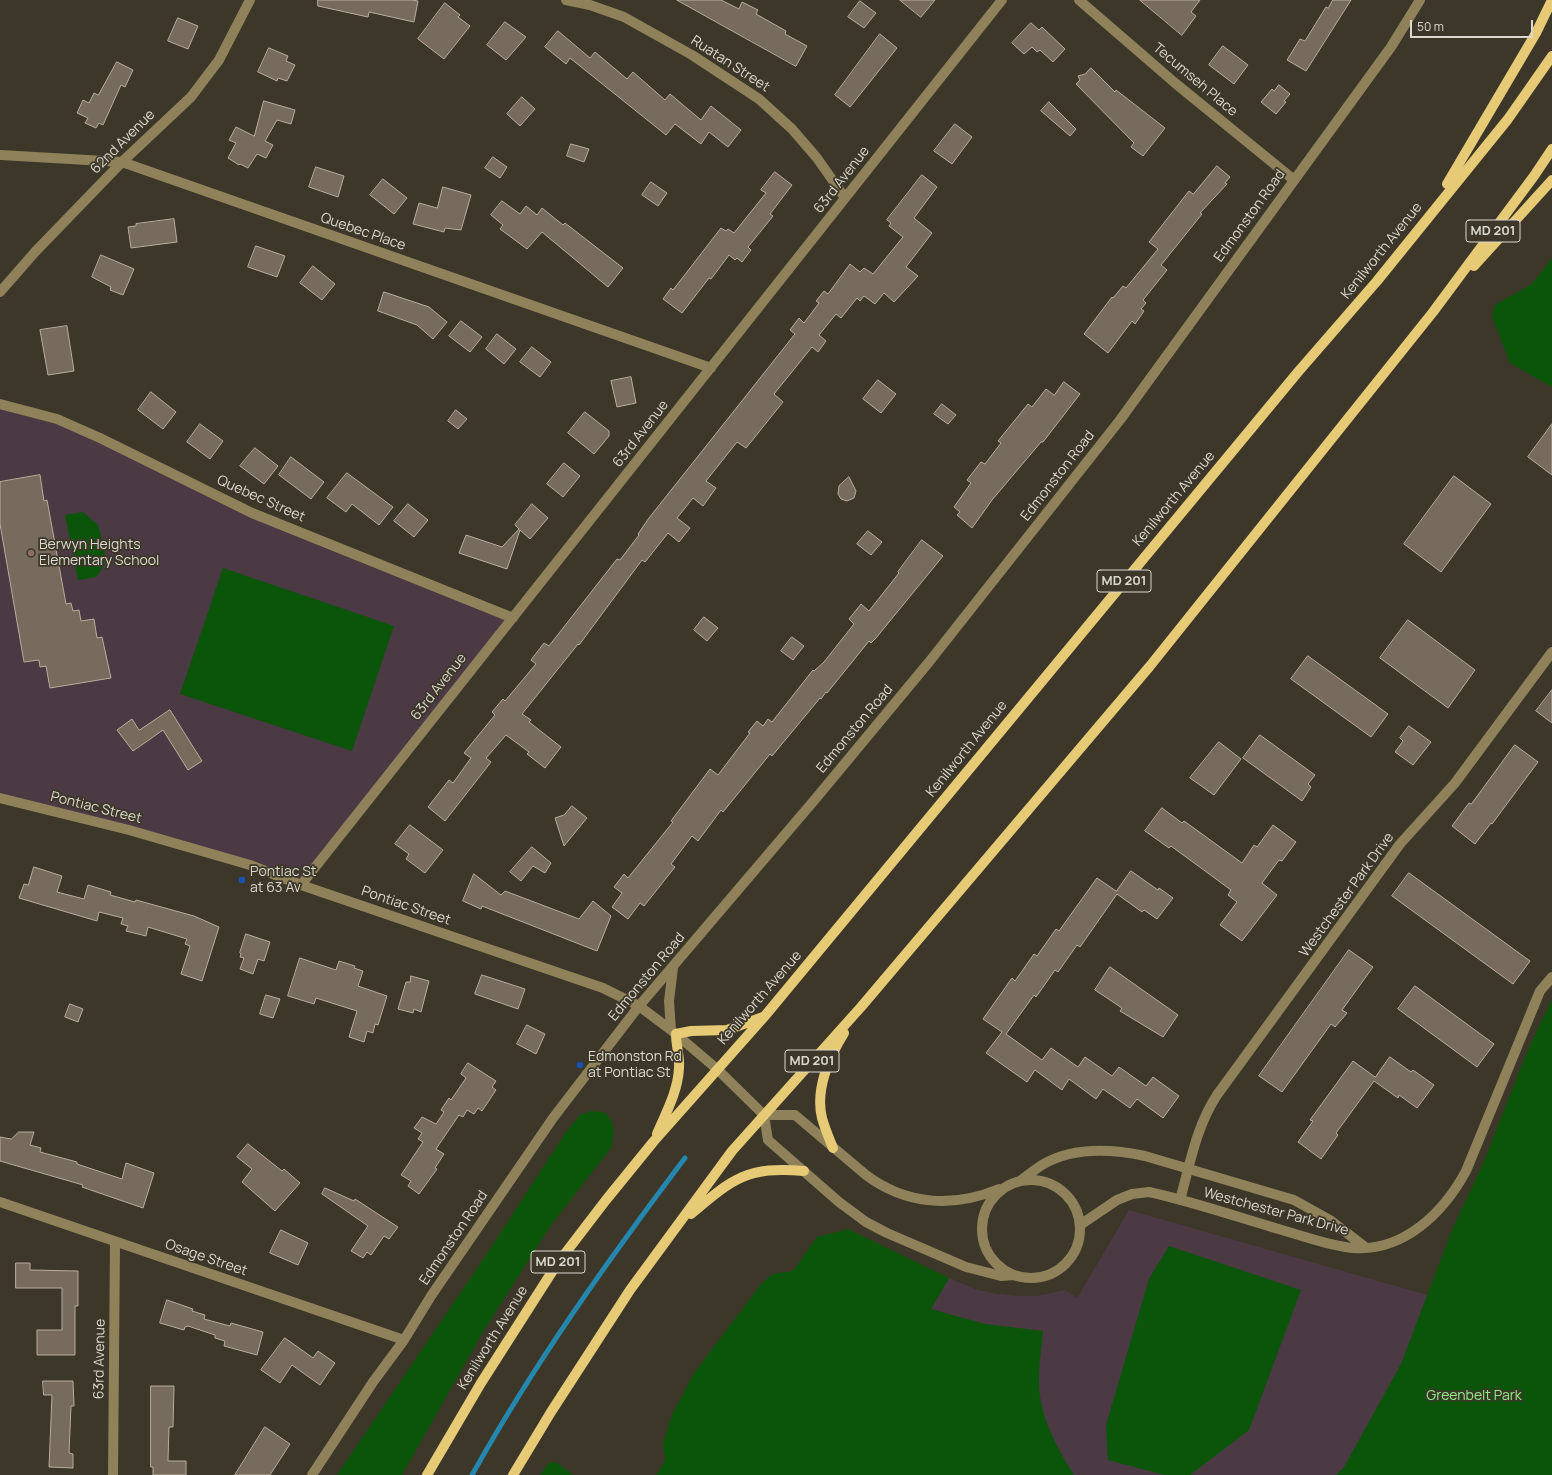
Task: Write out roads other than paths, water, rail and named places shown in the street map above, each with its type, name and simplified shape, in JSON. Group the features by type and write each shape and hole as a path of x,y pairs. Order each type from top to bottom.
{"main road":[{"path":"1431,212 1536,33 1552,0"},
{"name":"Kenilworth Avenue","path":"427,1475 481,1383 557,1264 654,1141 686,1107 717,1069 764,1017 1292,378 1377,281 1431,212 1508,119 1552,56"},
{"name":"MD 201","path":"512,1475 630,1290 732,1151 861,1007 1150,666 1433,312 1534,176 1552,149"},
{"path":"1433,312 1552,180"},
{"path":"833,1148 822,1117 820,1105 822,1092 833,1051 861,1007"},
{"path":"654,1141 676,1087 679,1068 674,1032 727,1030 764,1017"},
{"path":"678,1226 709,1198 744,1175 762,1170 782,1168 804,1171"}],"street":[{"name":"62nd Avenue","path":"0,292 35,252 122,162 191,98 219,60 250,0"},
{"name":"Ruatan Street","path":"566,0 590,5 624,17 692,55 759,99 797,135 817,158 845,198"},
{"name":"63rd Avenue","path":"301,884 1002,0"},
{"name":"Tecumseh Place","path":"1079,0 1175,83 1294,180"},
{"name":"Edmonston Road","path":"312,1475 373,1382 404,1340 431,1296 553,1118 639,1006 928,662 1120,420 1391,47 1420,0"},
{"name":"Quebec Place","path":"0,155 122,162 711,368"},
{"name":"Quebec Street","path":"0,404 57,419 100,438 252,513 513,618"},
{"name":"Westchester Park Drive","path":"1180,1200 1198,1132 1205,1114 1217,1095 1400,844 1455,783 1552,652"},
{"name":"Pontiac Street","path":"0,798 129,830 209,852 603,988 639,1006 674,1032 717,1069 764,1115"},
{"path":"673,967 669,1001 674,1032"},
{"name":"Westchester Park Drive","path":"1080,1225 1117,1200 1132,1194 1149,1192 1319,1240 1354,1248 1389,1244 1412,1232 1436,1214 1452,1196 1466,1171 1540,991 1552,977"},
{"path":"1008,1185 989,1202 982,1220 982,1232 985,1248 993,1260 1002,1268 1014,1275 1027,1278 1041,1276 1062,1267 1074,1252 1078,1242 1080,1225 1074,1206 1069,1198 1057,1188 1044,1182 1020,1181 1008,1185 980,1197 953,1202 934,1202 905,1197 877,1184 795,1115 764,1115 768,1140 844,1206 866,1222 887,1233 966,1267 1001,1276 1014,1275"},
{"name":"Westchester Park Drive","path":"1020,1181 1043,1164 1057,1158 1089,1151 1123,1152 1294,1200 1312,1208 1366,1247"},
{"name":"Osage Street","path":"0,1202 404,1340"},
{"name":"63rd Avenue","path":"113,1475 115,1242"}],"waterway":[{"path":"472,1475 546,1353 600,1274 685,1158"}],"place":[{"name":"Berwyn Heights Elementary School","path":"31,553"},
{"name":"Pontiac St at 63 Av","path":"242,880"},
{"name":"Edmonston Rd at Pontiac St","path":"580,1065"}],"park label":[{"name":"Greenbelt Park","path":"1474,1396"}]}
